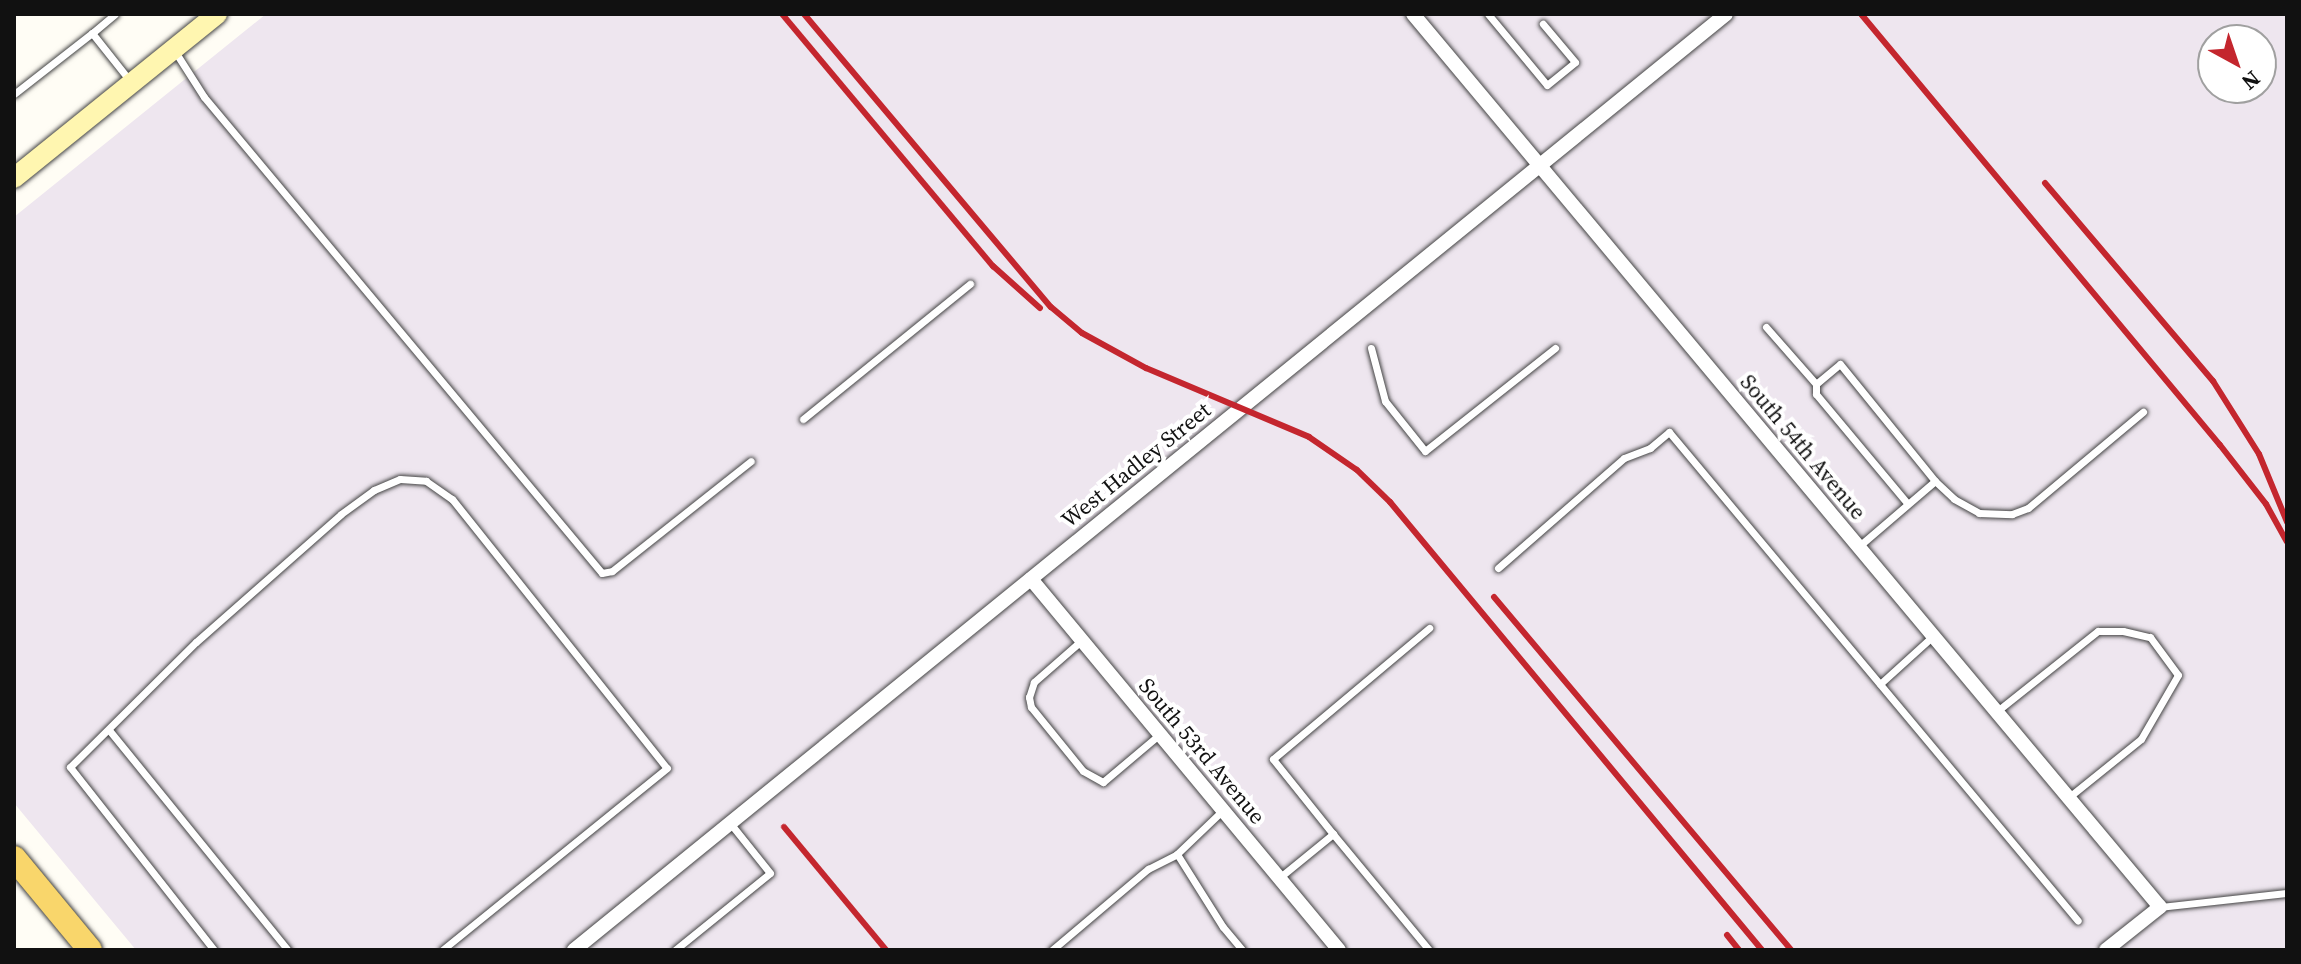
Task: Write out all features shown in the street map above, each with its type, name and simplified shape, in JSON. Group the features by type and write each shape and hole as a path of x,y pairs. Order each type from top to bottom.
{"main road":[{"path":"14,178 173,50 206,17"},
{"path":"14,858 90,950"}],"street":[{"name":"South 54th Avenue","path":"1413,14 2160,907"},
{"name":"West Hadley Street","path":"584,947 730,823 1726,14"},
{"name":"South 53rd Avenue","path":"1031,579 1339,950"},
{"path":"2106,950 2160,907"}],"lane":[{"path":"14,94 115,14"},
{"path":"1488,14 1547,85 1575,62 1543,24"},
{"path":"92,33 132,83"},
{"path":"173,50 204,97 602,573 612,571 751,461"},
{"path":"803,419 970,284"},
{"path":"1766,327 1816,384 1816,394 1908,504"},
{"path":"1371,348 1385,401 1425,451 1555,348"},
{"path":"1816,384 1840,364 1935,481 1954,499 1979,513 2012,514 2028,508 2143,412"},
{"path":"1498,568 1624,458 1650,448 1669,432 2078,921"},
{"path":"214,950 70,767 196,642 341,514 374,490 400,479 426,481 452,499 667,768 442,950"},
{"path":"1858,547 1935,481"},
{"path":"1429,628 1273,759 1429,950"},
{"path":"1996,712 2098,631 2123,631 2150,637 2178,675 2141,739 2068,798"},
{"path":"1880,684 1933,636"},
{"path":"1082,640 1034,682 1029,697 1031,707 1083,771 1103,782 1160,734"},
{"path":"109,730 288,950"},
{"path":"1052,950 1148,869 1177,854 1223,810"},
{"path":"675,950 770,873 730,823"},
{"path":"1279,878 1333,834"},
{"path":"1177,854 1223,927 1242,950"},
{"path":"2160,907 2287,893"}],"shaded area":[{"path":"266,14 2287,14 2287,950 136,950 14,803 14,217"}],"railway":[{"path":"782,14 993,266 1040,308"},
{"path":"804,14 1051,307 1082,333 1146,368 1309,437 1357,470 1390,502 1762,950"},
{"path":"1861,14 2220,445 2266,504 2287,542"},
{"path":"2045,183 2213,381 2259,454 2287,522"},
{"path":"1494,597 1791,950"},
{"path":"784,827 886,950"},
{"path":"1727,935 1739,950"}]}
